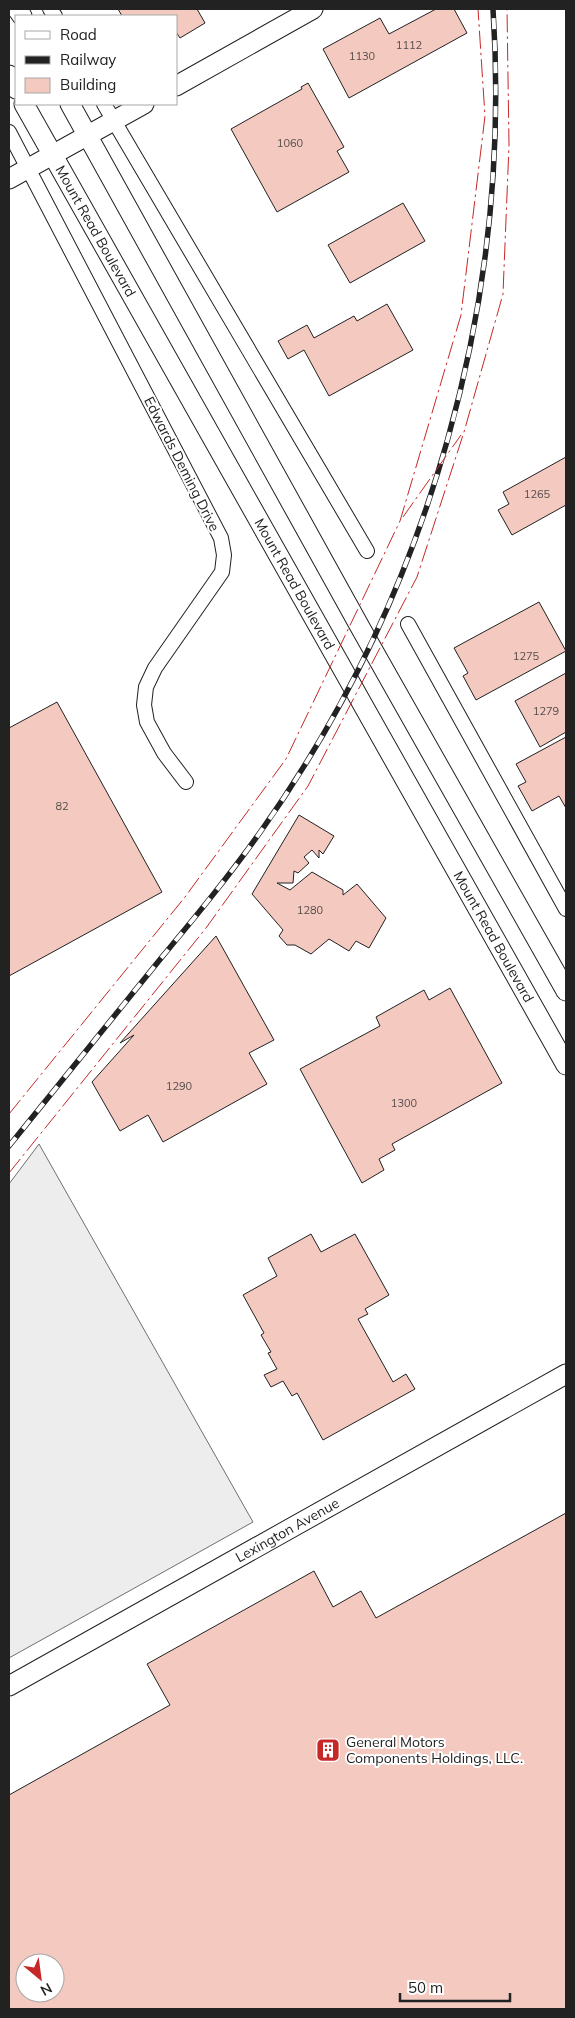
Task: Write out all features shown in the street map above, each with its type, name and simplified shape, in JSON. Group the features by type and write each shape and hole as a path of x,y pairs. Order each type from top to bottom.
{"main road":[{"path":"178,85 313,9"},
{"path":"9,75 15,87"},
{"name":"Mount Read Boulevard","path":"25,105 566,1065"},
{"path":"71,105 355,619 566,991"},
{"path":"9,179 142,105"},
{"name":"Lexington Avenue","path":"9,1686 566,1374"}],"street":[{"path":"105,105 367,551"},
{"path":"9,132 29,168"},
{"name":"Edwards Deming Drive","path":"29,168 221,538 224,556 222,572 155,668 146,687 144,705 147,722 164,753 186,782"},
{"path":"408,624 566,909"}],"shaded area":[{"path":"39,1144 253,1522 9,1658 9,1184"}],"building":[{"path":"118,9 197,9 205,23 180,38 178,35 178,15 121,15"},
{"path":"436,9 454,9 467,33 349,98 323,49 380,18 389,34"},
{"path":"308,83 344,147 337,151 349,172 277,212 231,129 302,89 301,87"},
{"path":"403,203 425,241 350,283 328,245"},
{"path":"387,304 413,350 329,396 304,350 288,359 278,341 307,325 314,338 354,316 357,321"},
{"path":"566,457 566,505 512,535 498,510 509,504 503,492"},
{"path":"539,602 566,651 476,700 463,676 468,673 454,648"},
{"path":"566,673 566,732 540,747 515,701"},
{"path":"57,702 162,892 9,976 9,728"},
{"path":"566,737 566,808 559,796 532,811 518,786 526,782 516,764"},
{"path":"299,815 334,836 323,854 319,850 319,858 312,850 304,857 309,863 298,873 294,871 293,883 277,883 290,890 312,872 343,890 343,895 357,884 386,918 369,948 356,941 349,951 329,939 311,954 295,945 287,945 279,936 283,930 252,894"},
{"path":"216,936 274,1040 249,1053 267,1084 163,1142 148,1115 120,1131 92,1082 134,1035 120,1043"},
{"path":"450,988 502,1083 392,1144 395,1150 379,1159 384,1170 362,1183 300,1069 380,1026 376,1017 424,990 429,1000"},
{"path":"311,1234 321,1252 355,1234 389,1295 365,1309 368,1314 358,1319 393,1382 406,1374 415,1389 323,1440 297,1393 292,1396 283,1381 271,1387 264,1375 277,1369 268,1353 271,1352 261,1335 264,1333 243,1295 277,1276 268,1258"},
{"name":"General Motors Components Holdings, LLC.","path":"566,1513 566,2009 9,2009 9,1795 170,1705 147,1664 314,1571 333,1607 361,1591 376,1618"}],"railway":[{"path":"9,1146 200,911 261,831 320,739 371,643 414,543 448,440 473,334 489,227 495,118 493,9"}],"power":[{"path":"9,1114 185,897 286,759 400,521 461,315 485,116 478,9"},
{"path":"9,1173 206,928 308,786 417,577 464,432 503,294 509,145 507,9"},
{"path":"403,517 461,435"}],"place":[{"name":"General Motors Components Holdings, LLC.","path":"328,1750"}]}
